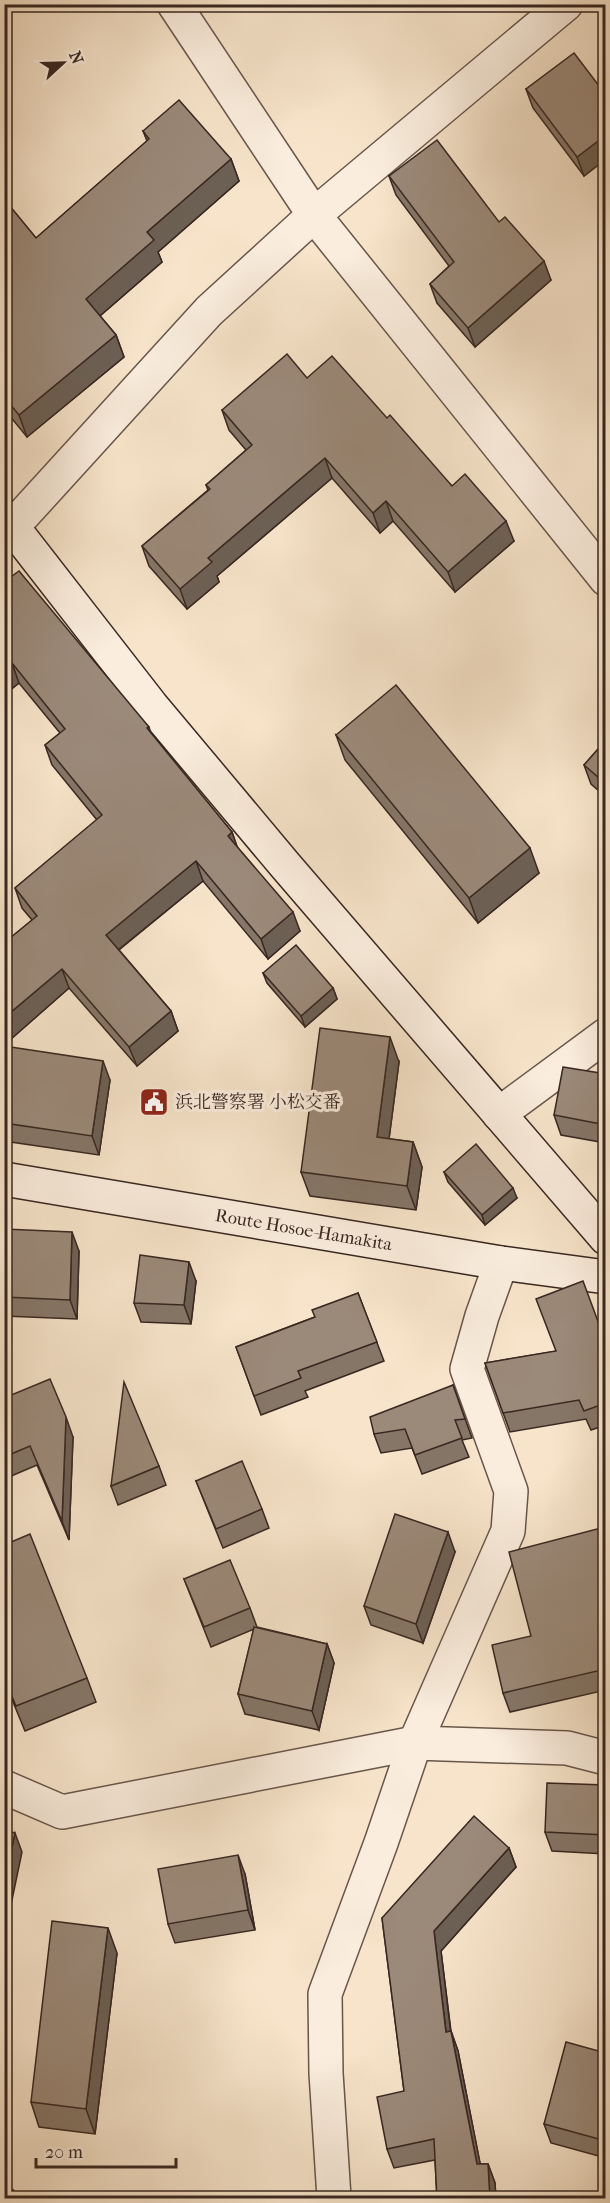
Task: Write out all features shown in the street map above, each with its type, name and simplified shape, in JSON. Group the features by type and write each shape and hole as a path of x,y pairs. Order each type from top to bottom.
{"street":[{"path":"174,4 314,216 606,579"},
{"path":"566,4 314,216 209,311 7,527 151,705 606,1238"},
{"path":"499,1114 606,1035"},
{"name":"Route Hosoe-Hamakita","path":"4,1179 501,1263 606,1277"},
{"path":"334,2199 326,2073 325,1994 415,1743 508,1531 511,1491 467,1368 501,1263"},
{"path":"4,1787 62,1812 415,1743 567,1748 606,1758"}],"building":[{"path":"574,53 606,95 606,135 577,157 526,89"},
{"path":"179,100 231,159 147,232 154,240 86,299 116,335 19,415 4,397 4,199 36,238 149,139 143,131"},
{"path":"437,140 499,222 505,217 544,261 468,328 430,284 454,262 389,176"},
{"path":"287,354 307,378 332,356 387,418 390,415 452,486 465,474 506,521 448,572 386,501 373,513 325,458 208,558 212,562 180,589 142,546 210,489 206,485 252,445 222,410"},
{"path":"19,571 149,727 147,728 232,832 228,836 293,912 261,939 196,861 106,935 171,1011 129,1047 62,969 4,1018 4,943 37,916 15,888 102,815 45,745 65,729 12,663 4,669 4,582"},
{"path":"396,685 530,848 469,898 336,735"},
{"path":"606,740 606,784 584,765"},
{"path":"296,945 333,988 301,1016 263,973"},
{"path":"320,1028 390,1037 377,1137 413,1142 407,1186 301,1172"},
{"path":"4,1046 103,1061 92,1136 4,1123"},
{"path":"563,1067 606,1074 606,1125 554,1115"},
{"path":"476,1144 513,1188 482,1215 444,1172"},
{"path":"4,1229 72,1232 70,1300 4,1297"},
{"path":"140,1255 189,1262 184,1305 134,1303"},
{"path":"583,1281 606,1343 606,1403 584,1411 579,1400 503,1413 485,1363 556,1351 536,1299"},
{"path":"358,1293 377,1342 298,1371 301,1378 254,1396 236,1347 315,1317 312,1310"},
{"path":"50,1379 66,1417 62,1521 30,1446 4,1457 4,1398"},
{"path":"124,1382 159,1466 111,1486"},
{"path":"453,1385 465,1419 455,1420 462,1438 415,1455 405,1429 374,1434 370,1417"},
{"path":"242,1461 262,1509 216,1529 196,1481"},
{"path":"395,1514 448,1532 416,1624 364,1606"},
{"path":"606,1515 606,1669 503,1693 492,1645 531,1636 509,1552 605,1527 602,1516"},
{"path":"30,1534 87,1678 16,1706 4,1678 4,1545"},
{"path":"230,1560 250,1608 204,1627 184,1579"},
{"path":"254,1627 327,1644 312,1711 238,1694"},
{"path":"547,1783 606,1785 606,1835 545,1832"},
{"path":"474,1816 509,1848 434,1931 446,2032 451,2031 477,2164 488,2164 490,2199 437,2199 434,2139 387,2149 377,2097 404,2091 382,1918"},
{"path":"4,1830 15,1833 4,1885"},
{"path":"238,1855 248,1910 168,1924 158,1869"},
{"path":"52,1921 108,1928 86,2109 31,2102"},
{"path":"566,2042 606,2053 606,2141 544,2124"}],"railway":[{"path":"4,2189 40,2198"}],"place":[{"name":"浜北警察署 小松交番","path":"154,1102"}]}
